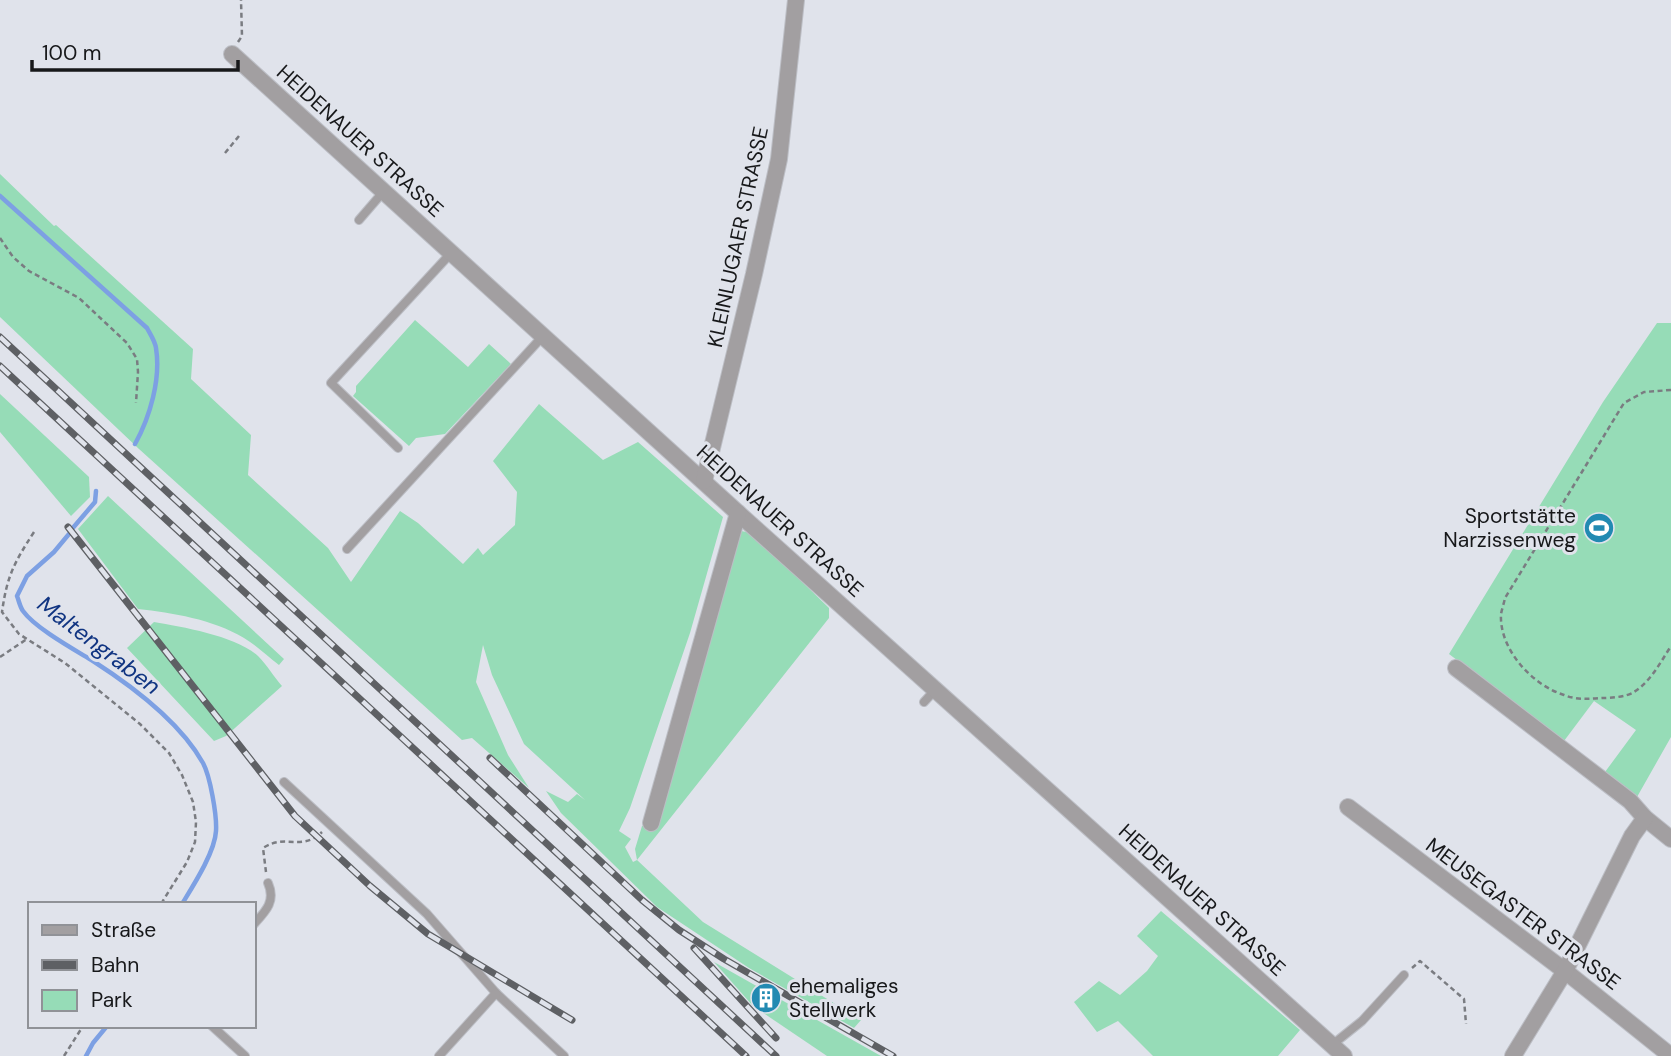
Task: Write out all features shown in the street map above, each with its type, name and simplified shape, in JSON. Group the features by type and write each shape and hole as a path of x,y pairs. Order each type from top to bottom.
{"street":[{"name":"KLEINLUGAER STRASSE","path":"704,481 779,159 796,0"},
{"name":"HEIDENAUER STRASSE","path":"232,54 704,481 930,696 1344,1056"},
{"path":"651,823 738,513"},
{"path":"1456,668 1630,801 1666,835 1671,817"},
{"name":"MEUSEGASTER STRASSE","path":"1348,807 1565,971 1671,1056"},
{"path":"1513,1056 1565,971 1632,836 1646,818"}],"lane":[{"path":"359,220 384,191"},
{"path":"398,448 331,383 452,252"},
{"path":"346,548 543,336"},
{"path":"284,782 427,914 496,993 564,1056"},
{"path":"256,921 271,901 272,892 268,883"},
{"path":"1332,1045 1362,1021 1404,975"},
{"path":"439,1056 496,993"},
{"path":"214,1028 238,1054"}],"path":[{"path":"232,54 242,36 241,0"},
{"path":"225,153 239,136"},
{"path":"0,239 13,257 29,271 79,298 127,343 137,359 136,402"},
{"path":"1671,390 1644,392 1624,403 1505,598 1501,613 1504,634 1514,655 1528,673 1546,687 1572,697 1608,698 1631,694 1652,677 1671,646"},
{"path":"34,532 12,568 5,587 2,612 19,634 65,663 140,724 169,753 193,802 196,822 194,842 187,862 162,902"},
{"path":"0,657 27,639"},
{"path":"268,883 263,848 272,843 309,842 329,824"},
{"path":"1404,975 1420,961 1464,999 1466,1024"},
{"path":"64,1056 82,1028"}],"green space":[{"path":"0,174 54,226 193,349 191,379 251,435 248,475 328,548 351,582 400,511 418,523 463,564 478,548 483,555 515,525 517,492 493,461 539,404 603,460 638,442 723,517 690,633 630,808 619,831 631,839 625,847 633,862 637,860 703,922 861,1020 854,1028 749,968 657,907 561,813 546,791 568,802 577,794 585,800 524,744 492,675 483,645 476,682 508,755 529,788 472,738 462,740 139,449 0,317"},
{"path":"415,320 468,367 489,344 511,364 445,434 416,438 409,446 353,396 356,386"},
{"name":"Sportstätte Narzissenweg","path":"1657,323 1671,323 1671,737 1637,797 1605,772 1636,730 1594,701 1564,741 1449,654 1603,402"},
{"path":"0,394 89,477 90,497 71,516 0,432"},
{"path":"108,496 284,659 279,665 232,631 178,615 138,609 78,529"},
{"path":"741,531 752,533 829,608 829,618 637,860 635,849 642,826 656,825"},
{"path":"154,622 209,633 237,643 258,656 282,686 226,736 214,741 127,648"},
{"path":"1161,911 1300,1030 1278,1056 1153,1056 1118,1021 1097,1032 1074,1002 1099,981 1120,995 1147,971 1158,956 1137,936"},
{"path":"714,962 881,1056 827,1056 753,1006"}],"waterway":[{"name":"Maltengraben","path":"0,196 147,328 151,335 157,360 156,385 150,410 135,444"},
{"name":"Maltengraben","path":"72,529 95,502 96,491"},
{"name":"Maltengraben","path":"69,534 54,552 27,576 17,596 20,606 36,624 139,693 182,733 203,763 212,796 215,839 208,859 183,902"},
{"name":"Maltengraben","path":"86,1056 105,1028"}],"railway":[{"path":"0,337 776,1056"},
{"path":"0,366 746,1056"},
{"path":"68,527 295,816 370,886 428,934 572,1020"},
{"path":"490,758 642,900 679,930 724,959 893,1056"},
{"path":"694,948 776,1038"}],"place":[{"name":"Sportstätte Narzissenweg","path":"1599,528"},
{"name":"ehemaliges Stellwerk","path":"766,998"}]}
